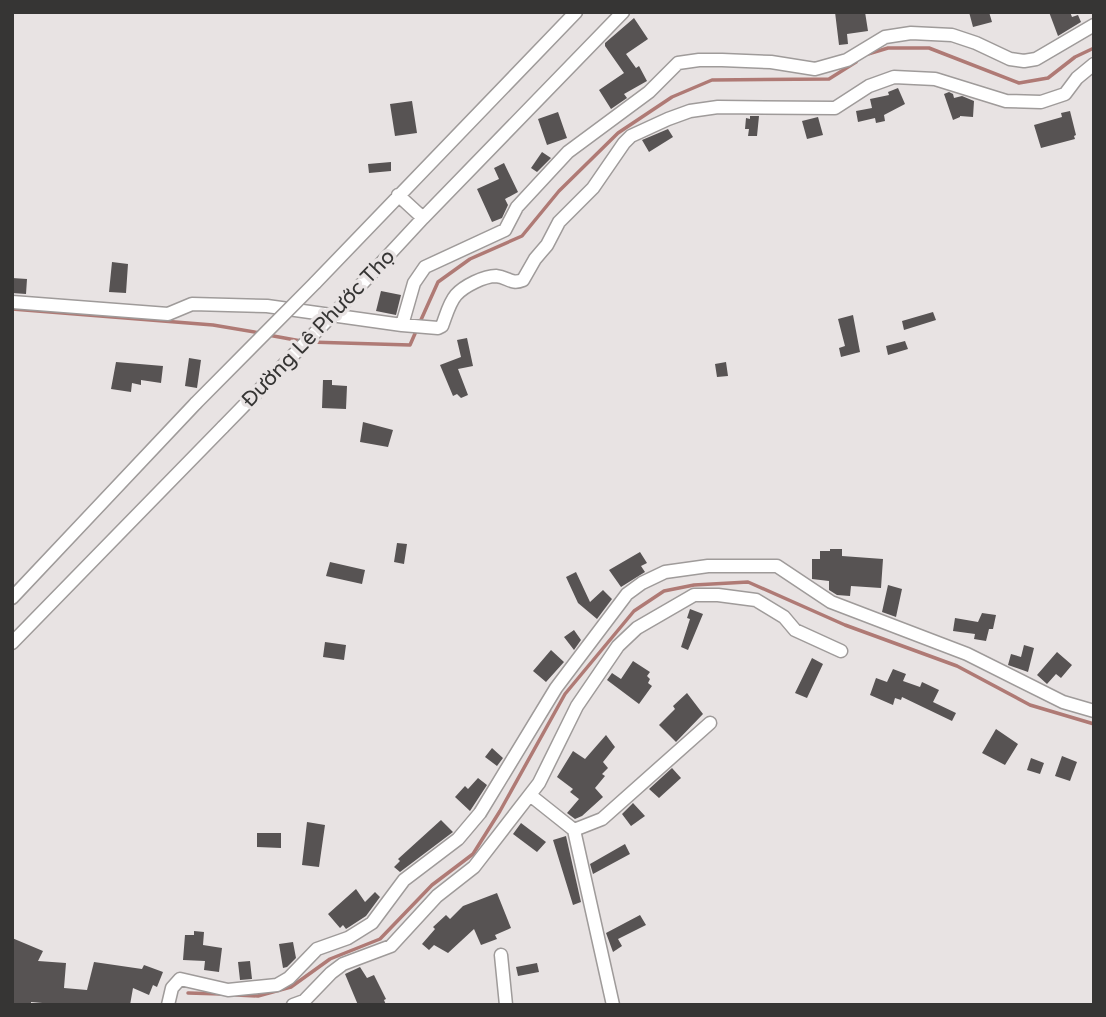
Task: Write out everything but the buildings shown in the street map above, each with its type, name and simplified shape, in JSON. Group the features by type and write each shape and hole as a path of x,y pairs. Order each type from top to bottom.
{"street":[{"name":"Đường Lê Phước Thọ","path":"12,598 196,403 576,12"},
{"name":"Đường Lê Phước Thọ","path":"12,643 623,12"},
{"path":"405,326 414,282 425,267 505,230 517,207 568,152 642,98 678,64 722,60 771,62 815,69 847,60 885,37 911,33 952,36 976,43 1010,59 1024,61 1036,59 1094,25"},
{"path":"12,302 168,314 192,304 267,306 405,326 441,327 455,295 472,284 495,276 510,282 523,279 547,245 559,222 593,188 624,143 631,136 668,118 718,107 835,108 869,86 894,77 935,79 998,99 1041,102 1065,94 1077,78 1094,64"},
{"path":"398,195 423,218"},
{"path":"183,1005 169,1003 172,988 180,979 228,990 277,985 289,978 317,949 348,938 372,923 404,880 458,839 474,821 556,688 627,594 665,572 729,565 777,566 831,602 967,654 1063,702 1094,711"},
{"path":"293,1005 304,1001 343,964 391,946 437,896 474,867 539,783 578,706 618,646 637,628 694,595 718,595 756,600 784,617 795,630 841,651"},
{"path":"574,831 602,819 710,723"},
{"path":"530,795 574,831 613,1005"},
{"path":"500,955 506,1005"}],"waterway":[{"path":"868,54 888,48 929,48 1019,83 1048,78 1075,57 1094,48"},
{"path":"420,322 438,282 470,259 522,236 559,191 618,133 672,97 712,80 829,79 856,62"},
{"path":"12,309 213,325 260,333"},
{"path":"309,342 410,345 417,329"},
{"path":"268,335 301,341"},
{"path":"236,995 258,996 291,987 330,959 380,939 432,885 473,854 565,694 634,611 664,591 694,585 748,582 845,625 957,666 1030,705 1094,724"},
{"path":"188,993 221,994"}]}
